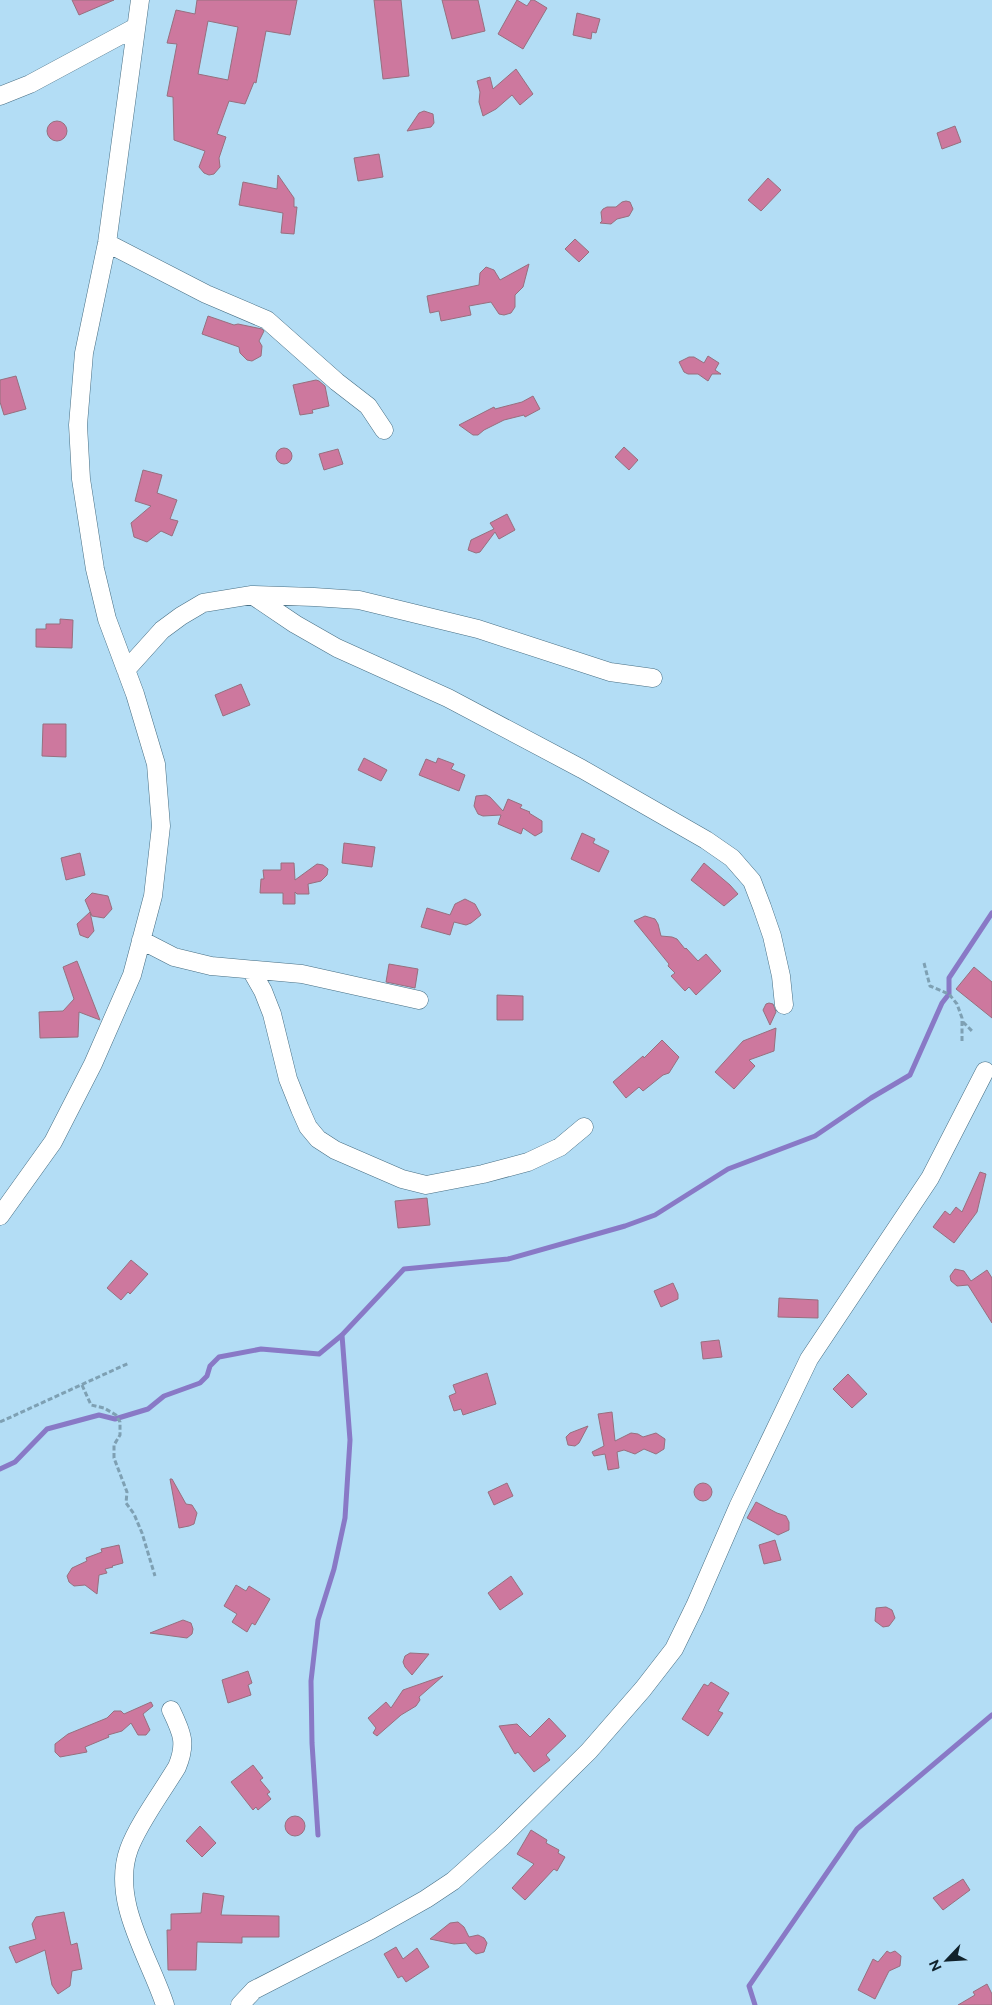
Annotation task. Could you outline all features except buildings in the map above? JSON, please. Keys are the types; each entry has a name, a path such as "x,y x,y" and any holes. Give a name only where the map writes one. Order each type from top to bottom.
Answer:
{"street":[{"path":"0,1216 52,1142 93,1064 132,975 153,896 161,826 156,764 126,670 107,619 94,569 81,479 78,425 84,353 107,243 140,0"},
{"path":"0,96 30,84 136,27"},
{"path":"107,243 206,294 267,320 368,406 384,430"},
{"path":"126,670 162,630 203,603 252,596 359,600 478,629 610,672 652,678"},
{"path":"252,596 295,624 338,648 448,698 582,769 706,840 732,858 752,881 762,907 772,936 782,976 784,1005"},
{"path":"141,940 174,957 211,966 302,974 419,1000"},
{"path":"251,970 263,990 272,1014 288,1079 308,1127 318,1139 335,1150 402,1179 426,1185 483,1174 528,1162 560,1147 584,1127"},
{"path":"240,2005 254,1990 371,1930 426,1899 453,1880 502,1837 589,1751 643,1689 674,1649 738,1507 809,1359 930,1178 985,1071"},
{"path":"166,2005 132,1922 126,1897 124,1873 129,1849 177,1768 182,1754 184,1742 180,1727 171,1710"}],"path":[{"path":"924,963 930,986 948,994 957,1004 962,1021 962,1041"},
{"path":"962,1021 972,1031"},
{"path":"0,1422 129,1363"},
{"path":"82,1385 91,1405 104,1408 116,1415 120,1422 120,1435 114,1445 114,1458 127,1492 126,1503 134,1514 142,1533 155,1576"}],"waterway":[{"path":"0,1469 15,1462 47,1429 99,1415 115,1419 148,1409 164,1396 200,1383 207,1376 210,1366 219,1357 261,1349 319,1354 342,1335 404,1269 508,1259 625,1226 655,1215 728,1169 815,1136 871,1098 910,1075 942,1003 949,994 949,978 992,913"},
{"path":"318,1835 312,1743 311,1681 318,1620 334,1569 345,1518 350,1440 342,1335"},
{"path":"755,2005 749,1986 857,1829 992,1715"}]}
